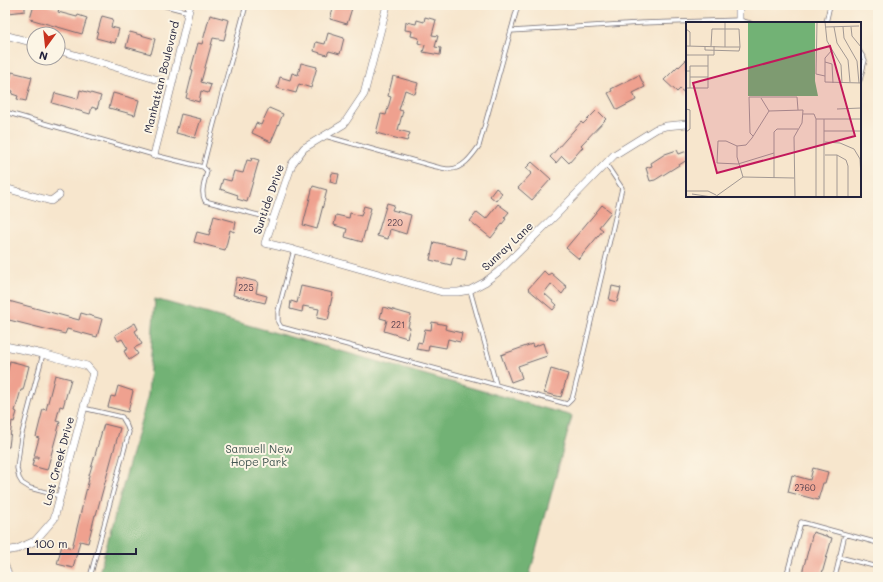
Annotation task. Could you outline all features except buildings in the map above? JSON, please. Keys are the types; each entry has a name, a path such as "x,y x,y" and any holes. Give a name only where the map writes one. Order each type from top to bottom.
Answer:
{"street":[{"name":"Suntide Drive","path":"264,243 292,164 304,148 344,124 364,94 387,5"},
{"path":"738,5 739,22"},
{"name":"Manhattan Boulevard","path":"154,155 190,9"},
{"path":"5,35 26,41"},
{"path":"66,52 172,84"},
{"name":"Sunray Lane","path":"264,243 294,250 442,292 470,290 485,282 498,272 614,156 656,129 666,126 686,124"},
{"path":"5,188 51,201 59,195"},
{"path":"5,346 43,354"},
{"name":"Lost Creek Drive","path":"5,551 17,549 35,541 54,519 93,373 87,366 43,354"},
{"path":"5,566 8,577"}],"lane":[{"path":"162,5 190,9"},
{"path":"246,5 203,167 206,171 203,196 205,201 273,219"},
{"path":"324,136 432,166 450,169 458,168 473,155 479,146 518,5"},
{"path":"826,22 830,5"},
{"path":"511,31 642,23 686,23"},
{"path":"861,54 865,60 861,76"},
{"path":"5,112 154,155 203,167"},
{"path":"294,250 278,311 278,322 281,327 567,404 572,399 582,360 622,188 606,164"},
{"path":"470,290 496,384"},
{"path":"43,354 21,438 17,468 18,478 22,483 30,488 60,496"},
{"path":"84,408 122,417 129,432 90,577"},
{"path":"786,577 801,522 878,543"},
{"path":"834,577 845,534"},
{"path":"839,557 878,567"}],"green space":[{"name":"Samuell New Hope Park","path":"155,299 572,416 529,577 98,577 148,395"}]}
